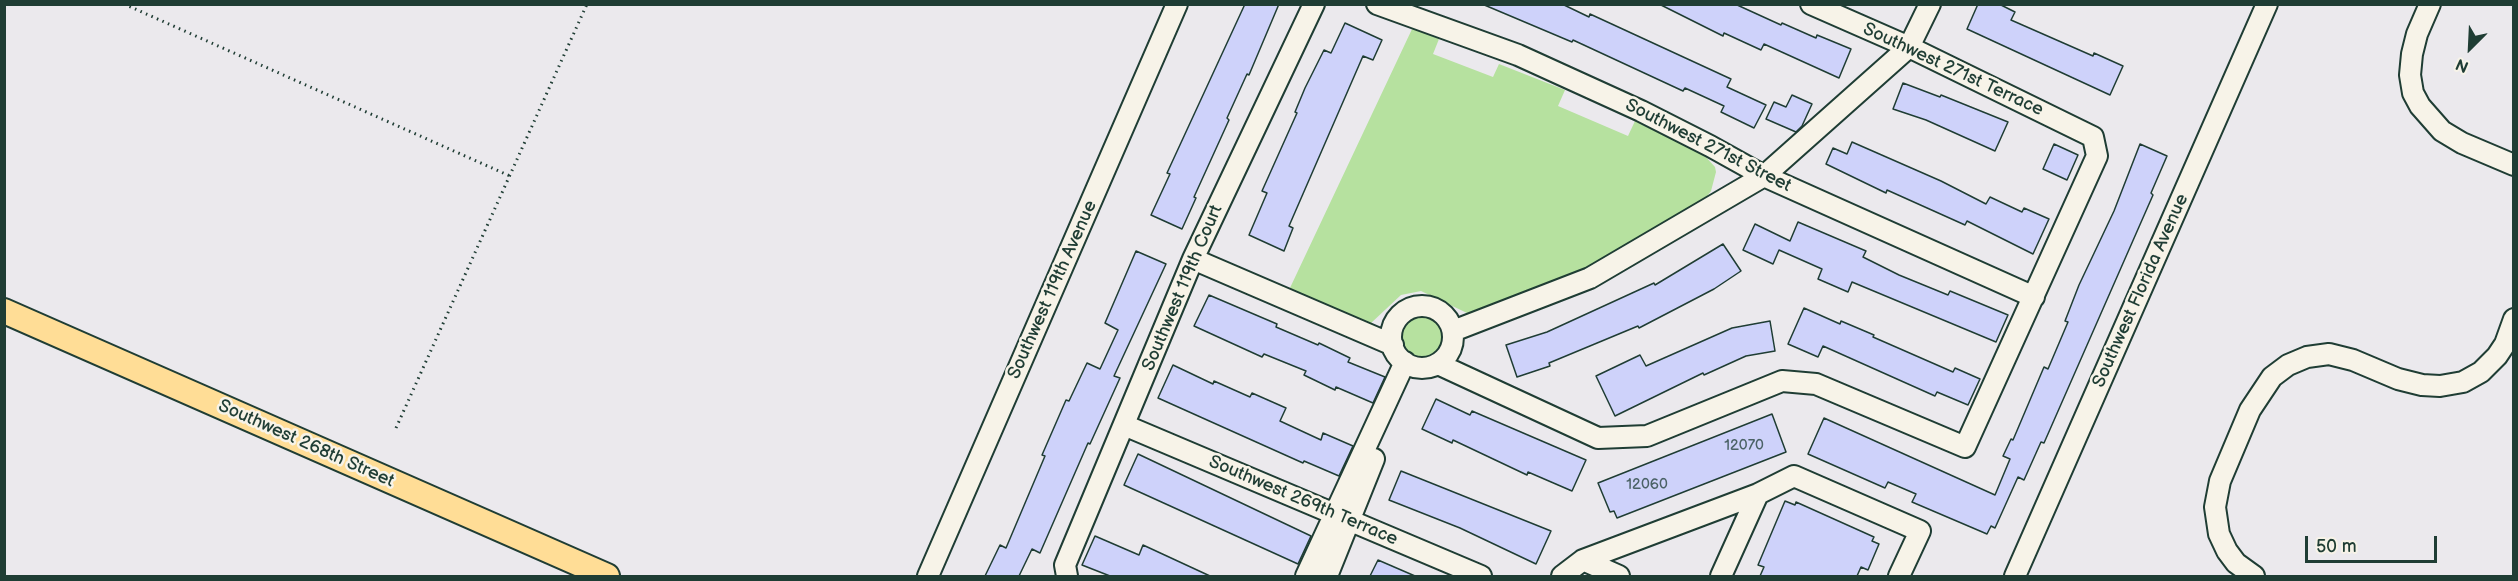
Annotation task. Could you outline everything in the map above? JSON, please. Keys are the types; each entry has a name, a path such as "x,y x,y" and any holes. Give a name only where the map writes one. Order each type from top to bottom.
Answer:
{"main road":[{"name":"Southwest 268th Street","path":"4,311 607,576"}],"street":[{"name":"Southwest 119th Avenue","path":"928,576 1177,4"},
{"name":"Southwest 119th Court","path":"1067,576 1065,565 1193,259 1314,4"},
{"name":"Southwest 271st Street","path":"1377,4 1518,55 1641,111 1764,176 2034,297"},
{"name":"Southwest 271st Terrace","path":"1811,4 1909,47 2093,137 2097,156 2034,297"},
{"path":"1453,331 1590,278 1764,176 1909,47 1930,4"},
{"name":"Southwest Florida Avenue","path":"2015,576 2267,4"},
{"path":"2430,4 2412,54 2410,75 2417,99 2429,118 2442,131 2462,143 2514,165"},
{"path":"1193,259 1393,345"},
{"path":"1438,364 1598,438 1647,436 1782,381 1816,384 1965,447 2034,297"},
{"path":"1415,306 1425,306 1443,314 1450,321 1453,331 1451,350 1438,364 1422,368 1409,364 1395,351 1391,335 1399,316 1415,306"},
{"path":"2254,576 2236,563 2227,551 2219,534 2215,507 2220,482 2250,410 2272,377 2288,365 2307,357 2329,354 2353,360 2398,379 2422,385 2440,386 2463,382 2481,372 2497,356 2505,344 2514,319"},
{"path":"1327,576 1343,518 1409,364"},
{"name":"Southwest 269th Terrace","path":"1124,425 1481,576"},
{"path":"1562,576 1583,560 1758,494 1794,476 1920,531 1899,576"},
{"path":"1721,576 1758,494"},
{"path":"1306,576 1343,518"},
{"path":"1583,560 1619,576"}],"path":[{"path":"123,4 510,176"},
{"path":"396,428 587,4"}],"green space":[{"path":"1413,27 1439,39 1433,54 1493,77 1499,64 1565,90 1558,106 1628,136 1635,121 1704,155 1715,167 1716,172 1711,191 1702,203 1615,256 1528,295 1467,313 1421,291 1401,295 1370,324 1289,290"},
{"path":"1421,313 1438,320 1445,337 1438,354 1421,361 1404,354 1397,337 1404,320"}],"building":[{"path":"1245,4 1279,4 1249,75 1247,74 1227,118 1229,120 1182,229 1151,215 1170,174 1167,173"},
{"path":"1482,4 1562,4 1589,17 1590,14 1731,79 1727,87 1766,105 1754,128 1721,112 1724,106 1685,88 1683,91 1573,40 1572,42"},
{"path":"1659,4 1735,4 1781,25 1782,23 1816,38 1817,35 1851,49 1839,78 1764,44 1761,50 1724,33 1723,36"},
{"path":"1978,4 1999,4 2015,12 2011,20 2093,56 2094,53 2123,66 2110,95 1967,29"},
{"path":"1345,23 1382,40 1373,60 1363,56 1289,226 1293,228 1284,251 1249,235 1267,193 1262,191 1297,113 1295,112 1305,88 1324,50 1331,53"},
{"path":"1903,83 1940,97 1941,95 2008,122 1995,151 1926,120 1893,109"},
{"path":"1792,95 1812,104 1802,126 1796,132 1766,119 1774,102 1786,107"},
{"path":"1852,142 1941,181 1986,204 1990,197 2022,212 2024,208 2049,219 2033,254 1967,221 1965,225 1887,190 1886,193 1826,164 1833,148 1847,154"},
{"path":"2054,144 2078,155 2067,180 2043,169"},
{"path":"2140,144 2167,156 2151,193 2153,195 2044,443 2041,442 2024,480 2018,477 1995,528 1991,526 1987,534 1912,502 1916,494 1888,482 1885,488 1808,454 1824,418 1995,495 2010,459 2003,456 2011,439 2013,440 2044,367 2048,369 2068,322 2065,321 2079,285 2114,211"},
{"path":"1798,222 1866,251 1863,257 1899,275 1948,295 1950,291 2008,315 1996,342 1852,282 1848,292 1818,279 1822,269 1779,250 1773,264 1743,250 1755,224 1790,241"},
{"path":"1723,244 1741,271 1714,289 1639,328 1638,326 1549,363 1550,366 1517,377 1506,345 1547,332 1654,283 1655,285"},
{"path":"1136,251 1166,264 1114,376 1120,378 1090,444 1088,443 1040,553 1032,549 1019,576 985,576 1000,545 1006,548 1066,400 1069,401 1087,363 1100,369 1118,330 1105,323"},
{"path":"1209,295 1277,324 1276,327 1318,345 1319,343 1350,358 1348,362 1385,377 1373,403 1336,387 1335,390 1304,375 1306,371 1264,354 1262,357 1194,326"},
{"path":"1804,308 1840,324 1841,321 1874,335 1873,337 1953,372 1955,368 1980,379 1968,405 1937,392 1935,396 1823,346 1818,357 1788,344"},
{"path":"1770,321 1775,351 1746,356 1704,375 1703,373 1615,416 1596,376 1640,355 1646,366 1732,328"},
{"path":"1173,365 1213,384 1214,381 1250,397 1252,393 1286,408 1280,421 1321,440 1323,433 1353,446 1339,476 1304,461 1303,463 1158,398"},
{"path":"1436,399 1470,415 1472,411 1586,460 1572,491 1528,472 1527,475 1453,440 1452,443 1422,429"},
{"path":"1772,414 1786,452 1617,518 1614,511 1610,512 1598,483"},
{"path":"1138,454 1311,536 1298,564 1124,485"},
{"path":"1401,471 1551,531 1536,564 1460,528 1389,500"},
{"path":"1785,501 1795,505 1796,502 1874,537 1872,541 1879,544 1868,570 1861,567 1857,576 1760,576 1764,567 1758,565"},
{"path":"1095,536 1139,555 1143,545 1210,576 1110,576 1082,565"},
{"path":"1378,560 1415,576 1370,576"}]}
